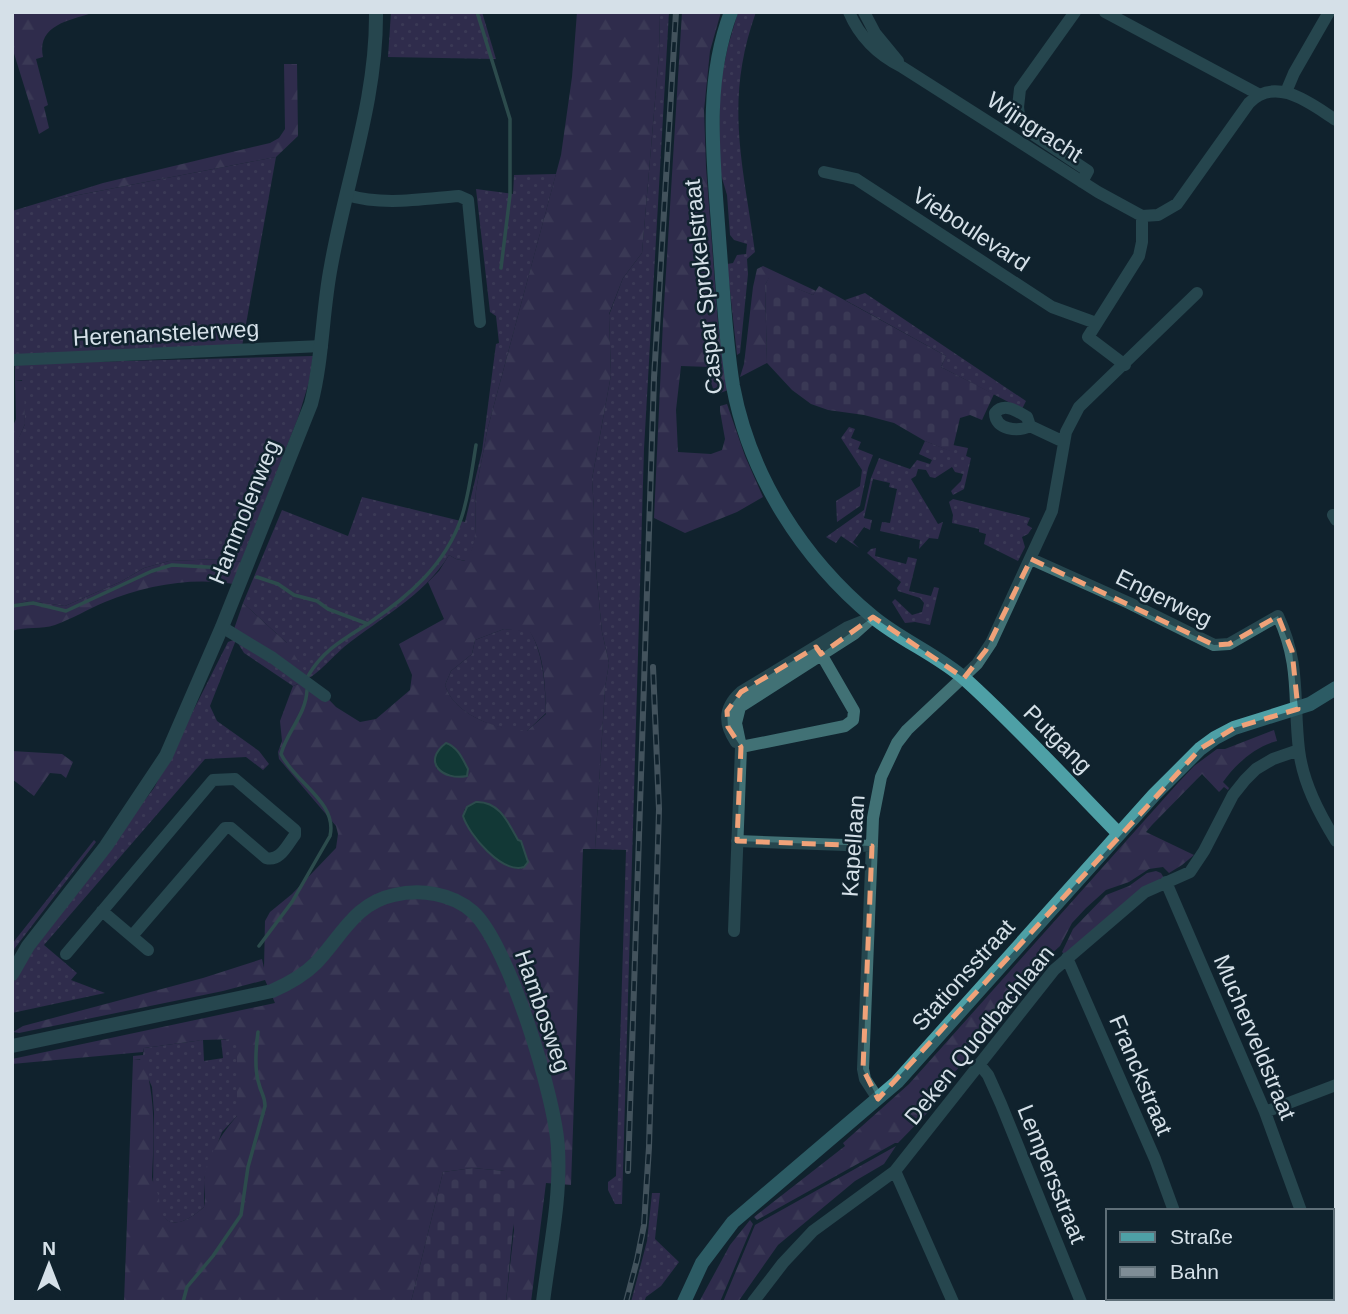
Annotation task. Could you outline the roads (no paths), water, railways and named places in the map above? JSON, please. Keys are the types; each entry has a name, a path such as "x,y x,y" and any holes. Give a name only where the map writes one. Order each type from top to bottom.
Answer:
{"main road":[{"name":"Caspar Sprokelstraat","path":"732,12 718,63 712,114 726,333 737,400 756,459 770,491 795,533 818,564 873,617 964,678"},
{"name":"Putgang","path":"964,678 1119,834"},
{"name":"Stationsstraat","path":"684,1302 702,1263 733,1222 914,1065 1186,762 1215,738 1252,722 1298,709 1336,688"}],"street":[{"name":"Hammolenweg","path":"12,974 27,946 112,837 166,756 222,627 311,404 319,375 331,265 369,93 376,12"},
{"name":"Wijngracht","path":"849,12 865,40 885,58 1128,210 1145,216"},
{"name":"Wijngracht","path":"864,12 875,33 902,67"},
{"path":"1075,12 1020,89 1018,107 1028,131 1088,171 1082,182"},
{"path":"1105,12 1260,96"},
{"path":"1286,92 1329,12"},
{"path":"1125,365 1088,337 1139,256 1145,216 1158,215 1177,204 1249,103 1260,96 1286,92 1336,120"},
{"name":"Vieboulevard","path":"824,172 856,179 1052,307 1096,323"},
{"path":"347,195 373,201 459,196 468,201 480,322"},
{"name":"Kapellaan","path":"878,1098 865,1079 863,1069 875,798 889,757 907,730 964,678 986,650 1052,511 1066,432 1079,407 1197,293"},
{"name":"Herenanstelerweg","path":"12,360 322,346"},
{"path":"1030,426 1064,442"},
{"name":"Engerweg","path":"1031,559 1214,645 1229,644 1278,616 1294,662 1298,709"},
{"path":"734,931 741,747 736,723 740,707 819,651 854,634 873,617"},
{"path":"222,627 282,664 325,696"},
{"path":"741,747 850,724 855,715 854,711 819,651"},
{"path":"1298,709 1299,750 1308,789 1336,841"},
{"name":"Deken Quodbachlaan","path":"753,1302 814,1231 895,1171 1054,970 1145,892 1190,872 1204,851 1233,794 1250,775 1273,759 1299,750"},
{"path":"66,954 213,780 235,779 295,830 295,835 277,858 272,859 266,858 231,828 225,828 132,936"},
{"path":"737,841 872,846"},
{"name":"Mucherveldstraat","path":"1166,882 1265,1112 1300,1209"},
{"name":"Hambosweg","path":"12,1046 272,991 306,972 355,915 370,903 382,898 417,892 434,893 458,902 472,911 486,928 514,986 554,1118 559,1178 543,1302"},
{"path":"102,911 148,950"},
{"name":"Franckstraat","path":"1067,958 1150,1148 1173,1209"},
{"name":"Lempersstraat","path":"979,1064 988,1075 1001,1104 1081,1302"},
{"path":"1265,1112 1336,1085"},
{"path":"895,1171 953,1302"}],"waterway":[{"path":"477,12 510,119 510,195 501,268"},
{"path":"308,676 327,652 398,602 435,565 454,536 461,519 476,445"},
{"path":"12,606 33,603 66,611 152,571 172,565 224,568"},
{"path":"257,577 278,584 294,595 317,601 328,609 368,624"},
{"path":"259,946 292,902 330,836 328,813 281,754 300,715 307,690"},
{"path":"183,1302 187,1287 213,1256 241,1215 248,1167 265,1106 256,1072 258,1032"}],"railway":[{"path":"628,1171 654,378 676,12"},
{"path":"626,1302 644,1225 649,1147 659,809 653,667"}]}
